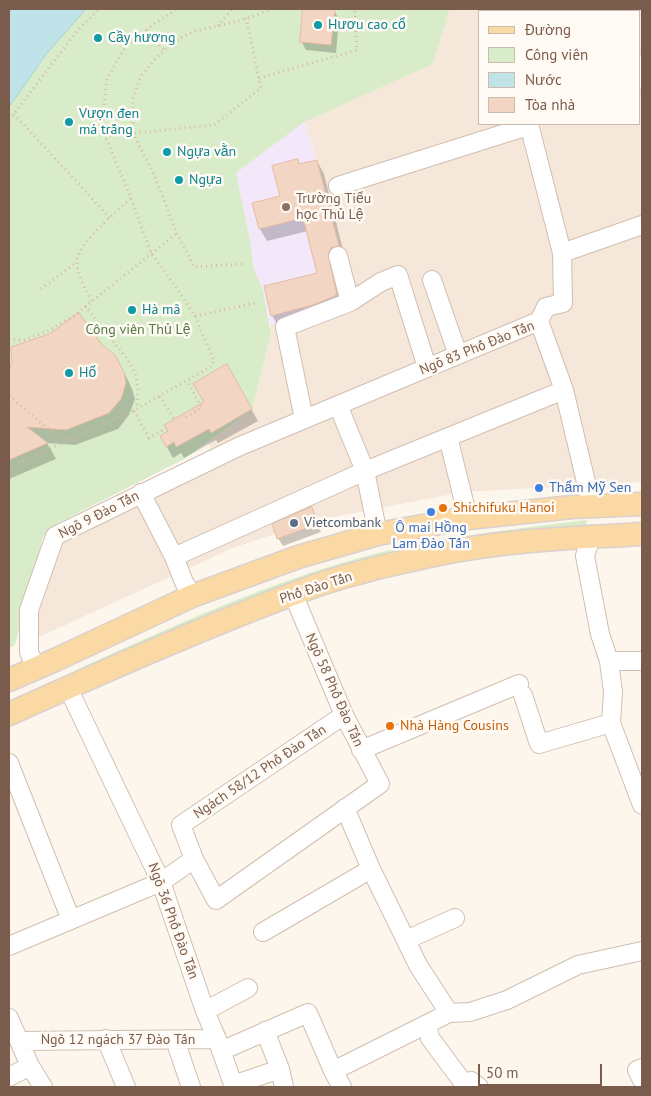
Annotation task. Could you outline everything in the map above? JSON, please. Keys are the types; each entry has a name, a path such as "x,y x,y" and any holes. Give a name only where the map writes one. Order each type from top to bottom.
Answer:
{"main road":[{"path":"9,680 192,596 298,557 378,534 468,518 642,504"},
{"path":"591,537 592,507"},
{"name":"Phố Đào Tấn","path":"9,714 72,696 214,624 334,580 442,554 492,545 642,534"}],"lane":[{"path":"338,186 529,125 562,253 563,303 546,307 539,321"},
{"path":"562,253 642,225"},
{"path":"338,256 350,302"},
{"path":"304,418 285,327 350,302 381,282 398,275 427,368"},
{"path":"432,280 458,355"},
{"name":"Ngõ 83 Phố Đào Tấn","path":"238,446 539,321 564,390 592,507"},
{"path":"174,557 365,471 564,390"},
{"path":"338,405 365,471 378,534"},
{"path":"448,437 468,518"},
{"name":"Ngõ 9 Đào Tấn","path":"35,667 29,652 29,610 55,536 238,446"},
{"path":"141,493 192,596"},
{"path":"591,537 585,556 600,634 609,661 613,692 611,722 642,805"},
{"name":"Ngõ 58 Phố Đào Tấn","path":"293,594 344,715 380,784 345,808"},
{"path":"609,661 642,661"},
{"path":"361,750 521,690 538,744 611,722"},
{"name":"Ngõ 36 Phố Đào Tấn","path":"72,696 161,882 233,1086"},
{"name":"Ngách 58/12 Phố Đào Tấn","path":"194,859 181,825 344,715"},
{"path":"9,763 71,920"},
{"path":"9,946 161,882 194,859 216,900 345,808 371,869 418,965 449,1014"},
{"path":"263,932 371,869"},
{"path":"406,940 455,918"},
{"path":"333,1071 449,1014 470,1012 507,1000 578,965 642,951"},
{"path":"205,1011 248,988"},
{"path":"219,1045 266,1031 308,1013 342,1087"},
{"path":"9,1018 30,1066 43,1087"},
{"path":"427,1024 430,1038 465,1085 471,1081 479,1087"},
{"path":"266,1031 280,1069 284,1087"},
{"path":"106,1039 126,1087"},
{"path":"175,1040 191,1087"},
{"name":"Ngõ 12 ngách 37 Đào Tấn","path":"19,1041 175,1040 219,1045"},
{"path":"9,1077 30,1066"},
{"path":"642,1068 637,1070 642,1080"},
{"path":"233,1086 280,1069"}],"path":[{"path":"9,120 78,30 99,9"},
{"path":"9,467 135,410 212,366 214,361 195,316 151,253 131,198 105,136 106,78 126,46 178,9"},
{"path":"218,26 232,9"},
{"path":"242,264 194,267 155,177 133,134 133,98 141,76 157,57 176,40 189,34 246,18 270,9"},
{"path":"258,78 357,50 355,9"},
{"path":"105,136 214,125 261,88 246,18"},
{"path":"146,30 164,50"},
{"path":"14,114 110,218"},
{"path":"91,301 83,283 77,258 84,244 131,198"},
{"path":"9,339 24,340 46,332 74,315 178,233"},
{"path":"41,289 77,261"},
{"path":"195,316 256,303"},
{"path":"85,306 128,360 136,375 138,390 135,410 149,438 166,428"},
{"path":"186,417 202,408 187,381"},
{"path":"9,396 53,433 72,439"},
{"path":"160,396 174,419"}],"shaded area":[{"path":"455,9 642,9 642,482 463,492 318,520 235,547 39,637 32,626 61,544 78,526 216,461 208,442 252,410 271,334 270,325 345,297 340,251 317,160 304,121 433,64 449,11"},
{"name":"Trường Tiểu học Thủ Lệ","path":"304,121 317,160 340,251 345,297 270,325 263,290 254,269 236,173"}],"green space":[{"name":"Công viên Thủ Lệ","path":"9,9 455,9 449,11 433,64 304,122 236,173 254,269 263,290 271,334 252,410 184,459 58,523 43,537 15,645 9,648"},
{"path":"587,520 585,531 494,540 74,674 74,671 223,605 300,576 339,564 378,553 430,542"}],"water":[{"path":"9,9 86,9 47,53 9,107"}],"building":[{"path":"303,9 335,9 331,45 300,42"},
{"path":"298,159 299,164 317,160 339,246 331,248 328,254 337,295 313,305 271,316 264,286 317,273 303,218 259,229 252,203 280,196 272,166"},
{"path":"79,313 102,345 115,355 124,372 126,383 121,399 109,413 66,430 27,427 48,443 9,460 9,371 12,362 11,347 49,334"},
{"path":"227,364 252,409 211,433 209,429 176,447 174,442 166,447 160,436 168,431 164,425 204,402 193,384"},
{"name":"Vietcombank","path":"312,507 318,524 277,539 272,524"}],"place":[{"name":"Hươu cao cổ","path":"318,25"},
{"name":"Cầy hương","path":"98,38"},
{"name":"Vượn đen má trắng","path":"69,122"},
{"name":"Ngựa vằn","path":"167,152"},
{"name":"Ngựa","path":"179,180"},
{"name":"Trường Tiểu học Thủ Lệ","path":"286,207"},
{"name":"Hà mã","path":"132,310"},
{"name":"Hổ","path":"69,373"},
{"name":"Thẩm Mỹ Sen","path":"539,488"},
{"name":"Shichifuku Hanoi","path":"443,508"},
{"name":"Ô mai Hồng Lam Đào Tấn","path":"431,512"},
{"name":"Vietcombank","path":"294,523"},
{"name":"Nhà Hàng Cousins","path":"390,726"}]}
